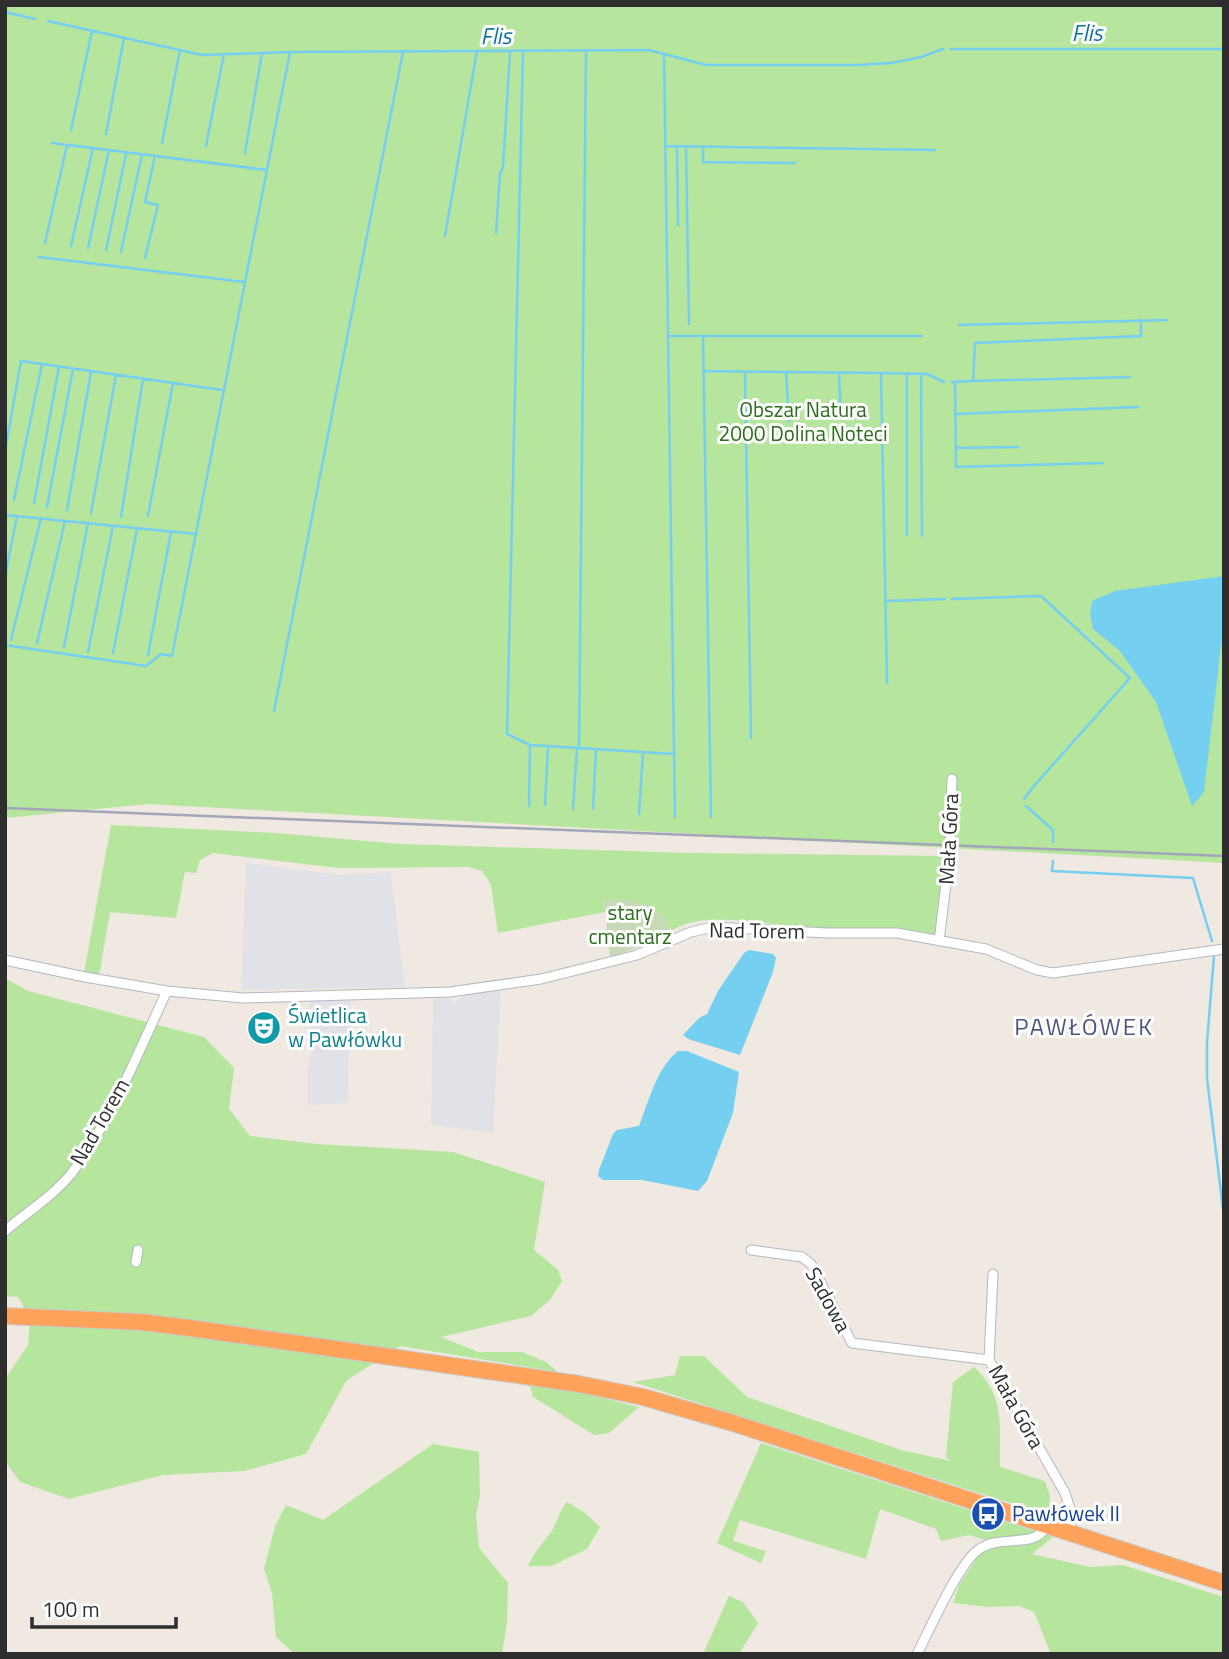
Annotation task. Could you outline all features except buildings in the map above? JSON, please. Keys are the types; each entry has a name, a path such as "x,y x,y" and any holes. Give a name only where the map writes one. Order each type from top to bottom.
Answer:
{"highway":[{"path":"9,1318 70,1318 170,1325 592,1386 643,1397 733,1423 1224,1583"}],"street":[{"name":"Mała Góra","path":"939,941 950,851 952,779"},
{"name":"Nad Torem","path":"5,960 167,991 243,998 450,992 541,979 637,954 691,932 713,927 827,933 897,933 986,949 1037,970 1053,973 1224,949"},
{"name":"Nad Torem","path":"5,1231 69,1175 86,1151 127,1077 167,991"},
{"path":"136,1262 138,1250"},
{"name":"Sadowa","path":"751,1250 802,1257 811,1265 852,1343 989,1360"},
{"name":"Mała Góra","path":"993,1274 989,1360 1065,1493 1072,1515 1069,1532"},
{"path":"917,1654 964,1566 977,1550 992,1541 1035,1539 1042,1534 1046,1525"}],"shaded area":[{"path":"246,863 339,875 391,872 405,987 241,990"},
{"path":"501,990 493,1133 431,1125 433,1000 448,996 454,1003 466,994"},
{"path":"309,1001 350,1001 348,1103 307,1105 307,1070 311,1052"}],"green space":[{"name":"Obszar Natura 2000 Dolina Noteci","path":"5,5 1224,5 1224,863 148,804 5,818"},
{"path":"111,825 276,833 400,844 690,853 945,856 935,936 891,930 803,927 726,920 697,921 671,931 671,928 604,900 605,912 498,933 491,885 482,871 468,867 338,868 213,853 200,860 196,873 185,872 176,918 110,912 99,976 84,973"},
{"name":"stary cmentarz","path":"604,900 644,904 659,913 671,931 610,957"},
{"path":"5,978 28,991 204,1037 234,1068 229,1109 250,1136 317,1144 453,1152 545,1182 534,1250 558,1270 562,1281 550,1300 531,1316 441,1337 478,1352 522,1352 546,1362 558,1372 400,1346 346,1381 306,1454 244,1471 163,1475 69,1499 20,1482 5,1461 5,1379 28,1345 30,1318 18,1297 5,1296"},
{"path":"680,1356 704,1356 747,1397 901,1450 951,1461 946,1457 953,1382 974,1367 984,1378 996,1401 1000,1425 1000,1467 1045,1481 1050,1496 1048,1515 633,1382 675,1375"},
{"path":"530,1386 574,1391 639,1407 609,1433 594,1435 533,1397"},
{"path":"761,1443 1053,1537 1032,1554 1090,1567 1123,1565 1224,1597 1224,1654 1051,1654 1034,1612 1019,1606 988,1607 953,1603 959,1585 979,1555 998,1544 969,1535 941,1541 936,1529 880,1509 866,1559 740,1520 733,1541 766,1551 761,1563 717,1543"},
{"path":"433,1444 479,1452 480,1496 476,1514 479,1548 508,1583 507,1623 502,1654 295,1654 276,1637 272,1593 264,1569 275,1526 286,1505 323,1520"},
{"path":"567,1502 585,1513 600,1527 587,1549 551,1566 528,1566 553,1528"},
{"path":"729,1596 743,1602 758,1623 739,1654 703,1654"}],"water":[{"path":"1224,576 1224,620 1204,792 1192,806 1156,702 1119,650 1093,629 1090,614 1092,601 1115,591"},
{"path":"749,950 773,954 776,958 740,1055 688,1039 683,1035 699,1018 707,1014 718,991 744,953"},
{"path":"678,1051 687,1051 739,1072 733,1113 707,1181 698,1191 642,1180 603,1180 598,1176 599,1170 613,1134 617,1130 639,1126 659,1076 670,1058"}],"waterway":[{"name":"Flis","path":"5,12 35,19"},
{"name":"Flis","path":"48,21 202,55 649,50 706,65 858,65 891,63 943,49"},
{"path":"71,130 92,31"},
{"path":"106,134 124,38"},
{"name":"Flis","path":"951,49 1224,49"},
{"path":"162,143 180,50"},
{"path":"445,236 477,51"},
{"path":"523,51 507,734 530,745 673,754"},
{"path":"579,748 586,51"},
{"path":"5,645 146,666 161,654 172,656 290,52"},
{"path":"274,711 403,52"},
{"path":"496,233 510,52"},
{"path":"245,153 262,53"},
{"path":"206,146 224,54"},
{"path":"664,54 675,817"},
{"path":"52,143 267,170"},
{"path":"45,243 67,145"},
{"path":"666,146 935,150"},
{"path":"677,147 678,225"},
{"path":"686,147 689,324"},
{"path":"703,147 703,162 795,163"},
{"path":"71,246 93,148"},
{"path":"88,248 109,150"},
{"path":"106,250 126,154"},
{"path":"121,252 142,154"},
{"path":"145,258 158,205 145,202 155,156"},
{"path":"39,257 244,282"},
{"path":"952,382 973,381 975,343 1141,336 1141,320"},
{"path":"959,325 1167,320"},
{"path":"668,336 703,336 711,817"},
{"path":"703,336 922,336"},
{"path":"5,451 21,361 222,390"},
{"path":"14,500 42,364"},
{"path":"34,503 59,367"},
{"path":"47,507 73,369"},
{"path":"704,371 881,373 887,683"},
{"path":"67,510 91,372"},
{"path":"745,372 751,738"},
{"path":"786,372 789,422"},
{"path":"839,373 841,419"},
{"path":"883,373 927,374 944,382"},
{"path":"907,374 907,535"},
{"path":"921,374 922,536"},
{"path":"91,513 116,375"},
{"path":"973,381 1130,377"},
{"path":"121,517 143,379"},
{"path":"148,516 173,383"},
{"path":"955,383 956,467 1103,463"},
{"path":"956,414 1138,407"},
{"path":"956,448 1018,447"},
{"path":"5,515 196,534"},
{"path":"5,577 17,516"},
{"path":"11,640 41,518"},
{"path":"37,643 65,521"},
{"path":"64,647 88,523"},
{"path":"88,652 113,526"},
{"path":"113,653 137,529"},
{"path":"148,655 171,532"},
{"path":"952,599 1041,596 1130,678 1024,799"},
{"path":"886,601 945,599"},
{"path":"529,806 530,746"},
{"path":"545,805 548,746"},
{"path":"573,809 577,749"},
{"path":"593,809 596,750"},
{"path":"639,814 643,752"},
{"path":"1026,806 1053,830 1053,842"},
{"path":"1053,861 1052,871 1193,878 1212,941"},
{"path":"1214,956 1207,1078 1224,1217"}],"railway":[{"path":"5,808 1224,856"}],"place":[{"name":"Świetlica w Pawłówku","path":"264,1028"},
{"name":"Pawłówek II","path":"988,1514"}],"district":[{"name":"PAWŁÓWEK","path":"1084,1027"}]}
